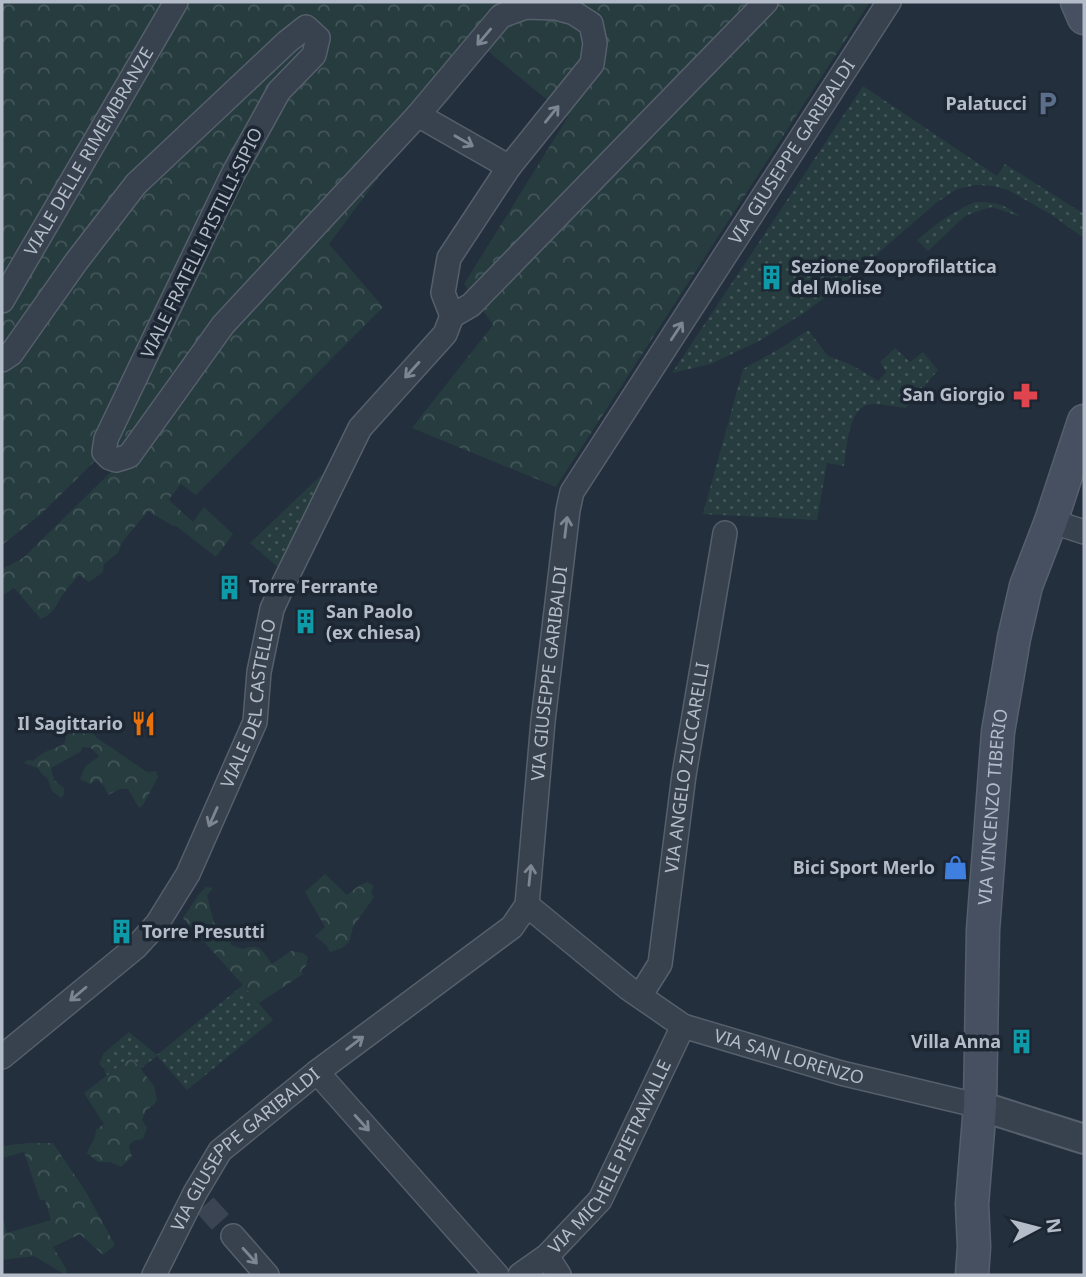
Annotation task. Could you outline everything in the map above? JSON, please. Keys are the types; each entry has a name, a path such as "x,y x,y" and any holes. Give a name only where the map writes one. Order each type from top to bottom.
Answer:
{"main road":[{"path":"1077,2 1084,18"},
{"name":"VIA VINCENZO TIBERIO","path":"972,1275 972,1204 980,1106 983,930 999,732 1014,638 1026,586 1052,521 1084,421"},
{"name":"VIA VINCENZO TIBERIO","path":"950,1275 972,1204"}],"street":[{"name":"VIALE DELLE RIMEMBRANZE","path":"2,301 176,2"},
{"path":"452,316 471,305 766,2"},
{"name":"VIA GIUSEPPE GARIBALDI","path":"154,1275 200,1199 220,1151 317,1072 512,927 527,905 543,721 572,492 889,2"},
{"name":"VIALE FRATELLI PISTILLI-SIPIO","path":"2,360 11,354 76,262 136,184 306,27 318,38 314,55 279,91 233,174 106,439 104,452 110,458 116,460 129,456 223,326 418,115 501,16 526,7 556,8 574,13 591,24 595,43 592,64 509,167 449,258 443,293 452,316"},
{"path":"418,115 509,167"},
{"name":"VIALE DEL CASTELLO","path":"2,1057 136,947 158,924 188,874 255,722 259,673 272,609 282,587 360,428 445,334 452,316"},
{"path":"1052,521 1084,532"},
{"name":"VIA ANGELO ZUCCARELLI","path":"640,996 660,964 684,775 725,533"},
{"name":"VIA SAN LORENZO","path":"527,905 640,996 683,1026 841,1073 980,1106 1084,1139"},
{"name":"VIA MICHELE PIETRAVALLE","path":"520,1275 553,1266 600,1200 683,1026"},
{"path":"317,1072 497,1275"},
{"path":"233,1237 267,1275"}],"green space":[{"path":"2,2 870,2 556,487 412,428 493,325 464,284 568,117 484,48 450,99 399,150 329,244 383,307 196,495 181,484 169,499 193,522 204,507 233,534 216,557 175,525 148,511 123,541 118,553 104,564 103,572 89,582 79,575 52,611 41,619 14,588 2,596 2,569 23,558 117,466 99,457 41,514 2,545"},
{"path":"863,86 997,176 1005,164 1084,214 1084,235 1081,236 1052,215 1008,190 976,185 957,189 936,203 838,288 804,313 761,340 711,364 672,373"},
{"path":"975,202 1000,205 1021,217 992,207 965,216 928,251 917,240 945,219"},
{"path":"808,330 828,356 852,365 878,381 886,372 880,362 895,348 910,362 923,352 938,370 906,408 872,404 858,411 850,428 844,466 827,463 817,520 703,514 743,369"},
{"path":"334,463 281,570 250,543"},
{"path":"51,719 69,732 91,731 97,738 147,772 156,771 158,777 143,805 139,808 128,789 120,789 108,795 97,780 90,784 80,779 85,767 99,756 91,748 83,747 80,752 51,768 54,780 64,788 64,794 61,798 52,791 48,779 38,768 24,763 64,744 64,734 53,734 49,724"},
{"path":"325,874 347,895 368,882 374,886 371,893 374,897 353,927 349,942 330,952 315,936 325,927 305,892"},
{"path":"206,887 213,888 207,895 214,923 229,930 231,945 243,949 257,948 272,964 291,951 303,953 308,957 306,966 301,970 303,974 259,1003 183,918"},
{"path":"243,985 273,1020 187,1090 157,1056 140,1069 130,1058 106,1076 104,1068 99,1064 104,1053 129,1032 157,1055"},
{"path":"131,1057 154,1086 157,1099 154,1105 146,1110 142,1120 147,1128 143,1139 133,1141 129,1146 132,1157 121,1167 110,1162 98,1162 87,1153 96,1130 104,1124 84,1093"},
{"path":"53,1143 86,1192 115,1245 103,1255 80,1234 53,1247 67,1270 66,1275 34,1256 2,1260 2,1214 7,1233 51,1220 45,1200 40,1200 24,1152 2,1158 2,1146"}],"tunnel":[{"path":"205,1205 233,1236"}],"place":[{"name":"Palatucci","path":"1047,104"},
{"name":"Sezione Zooprofilattica del Molise","path":"771,277"},
{"name":"San Giorgio","path":"1025,395"},
{"name":"Torre Ferrante","path":"229,587"},
{"name":"San Paolo (ex chiesa)","path":"306,622"},
{"name":"Il Sagittario","path":"143,724"},
{"name":"Bici Sport Merlo","path":"955,868"},
{"name":"Torre Presutti","path":"122,932"},
{"name":"Villa Anna","path":"1021,1042"}]}
